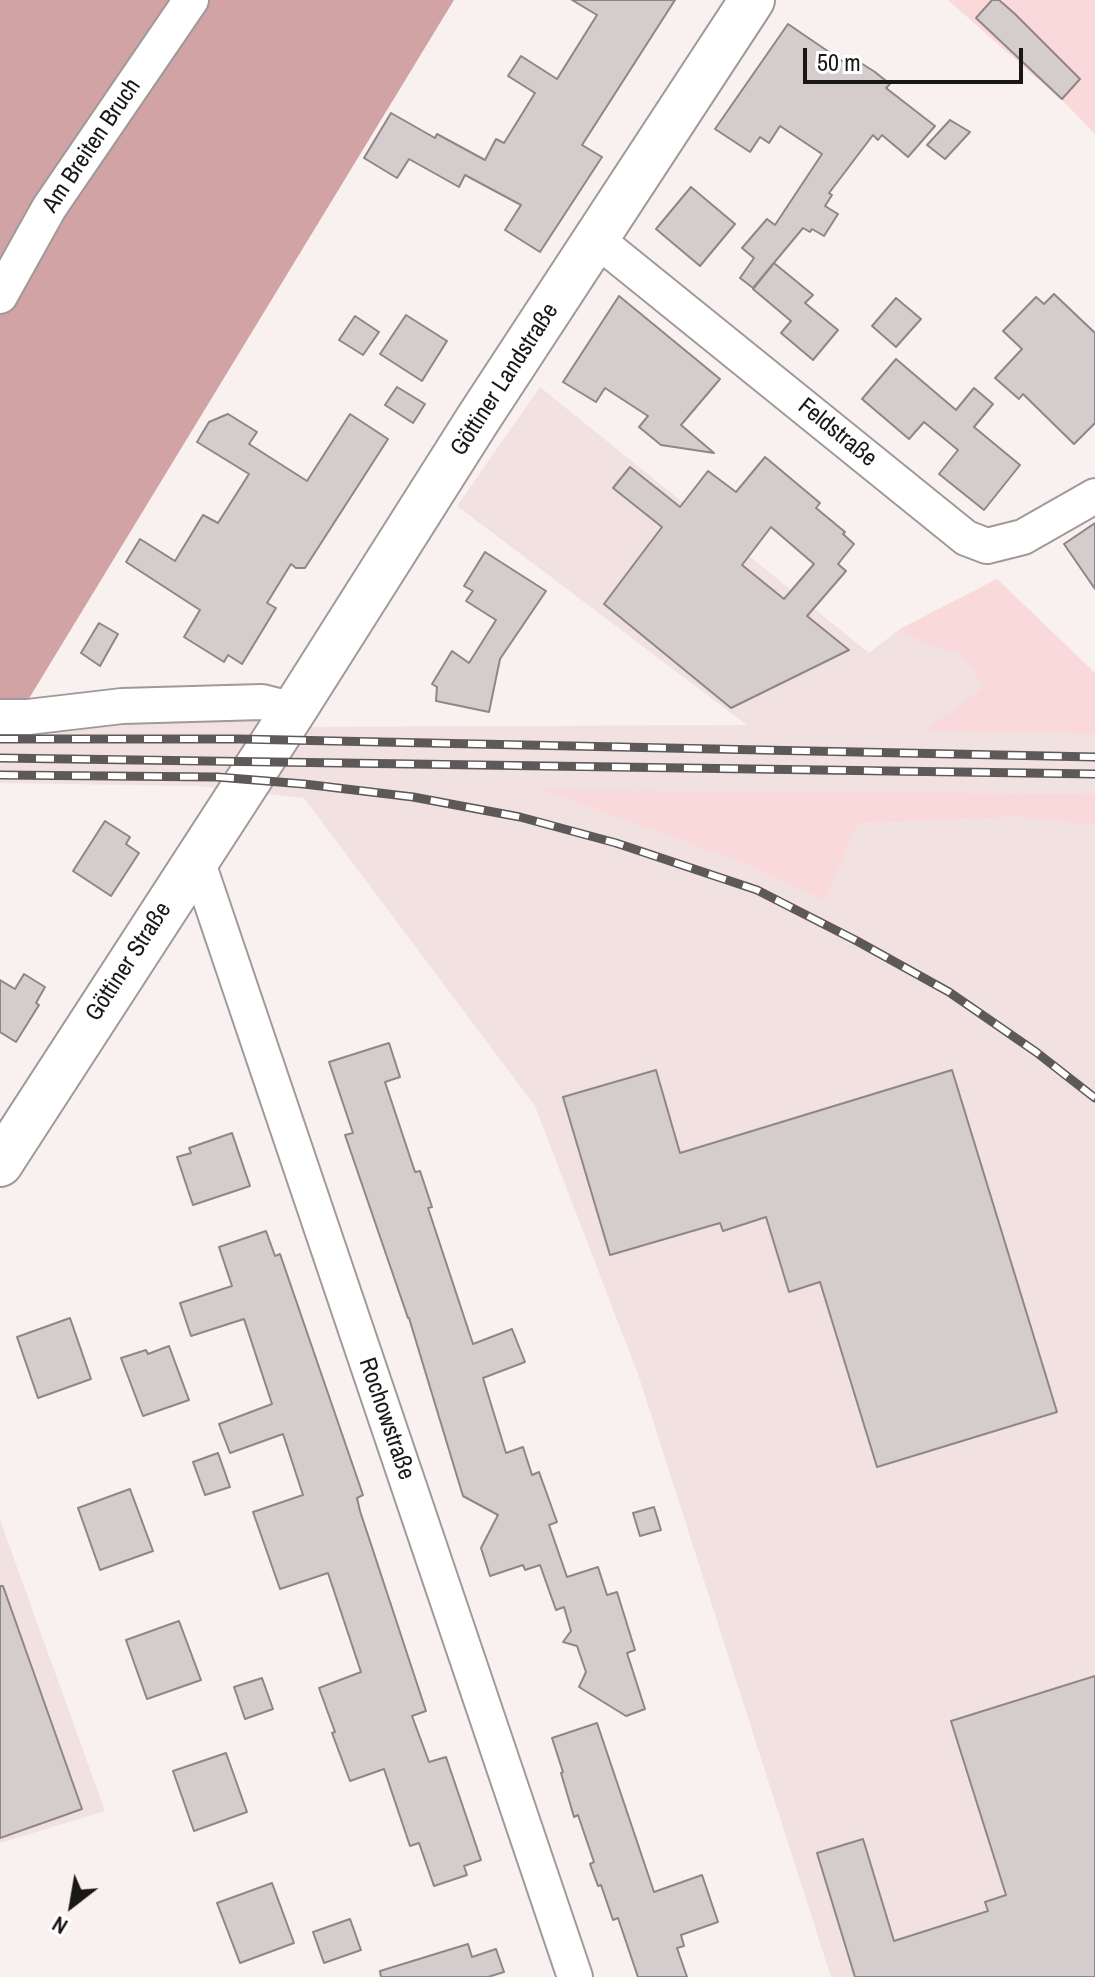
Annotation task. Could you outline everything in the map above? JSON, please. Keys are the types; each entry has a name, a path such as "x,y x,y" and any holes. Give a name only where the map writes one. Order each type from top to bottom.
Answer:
{"street":[{"name":"Am Breiten Bruch","path":"0,296 49,208 191,0"},
{"name":"Göttiner Landstraße","path":"260,761 478,419 752,0"},
{"name":"Feldstraße","path":"596,239 966,538 987,546 1023,537 1095,496"},
{"path":"0,717 28,717 138,705 262,702 294,710"},
{"name":"Göttiner Straße","path":"0,1164 260,761"},
{"name":"Rochowstraße","path":"197,860 575,1977"}],"shaded area":[{"path":"0,0 454,0 25,705 0,705"},
{"path":"948,0 1095,0 1095,134 1068,106"},
{"path":"540,387 869,653 900,629 997,579 1095,673 1095,794 545,791 737,861 825,901 856,824 1020,817 1095,826 1095,1977 831,1977 639,1377 535,1106 304,798 196,786 0,783 0,727 248,715 305,727 747,725 457,506"},
{"path":"997,579 1095,673 1095,734 925,730 985,687 959,652 925,644 900,629"},
{"path":"542,790 1095,794 1095,826 1020,817 857,824 825,901 737,861"},
{"path":"0,1520 105,1811 0,1843"}],"building":[{"path":"572,0 675,0 582,145 602,157 540,252 505,230 521,205 465,175 459,187 409,159 397,178 364,158 391,113 435,138 437,134 485,160 496,139 504,143 535,93 508,76 521,56 557,79 597,15"},
{"path":"992,0 999,0 1015,14 1080,79 1062,99 976,18"},
{"path":"788,24 851,67 856,60 875,72 890,84 886,88 935,126 908,157 882,135 878,140 873,135 829,193 832,195 825,206 838,214 824,236 803,228 753,288 740,278 754,258 742,248 767,219 775,225 822,154 780,126 769,143 760,137 750,152 715,129"},
{"path":"950,120 970,132 945,159 927,145"},
{"path":"691,187 735,224 700,266 656,229"},
{"path":"774,263 813,295 805,303 838,330 813,360 781,333 791,321 753,289"},
{"path":"1054,294 1095,333 1095,423 1074,444 1023,394 1019,399 995,378 1022,349 1003,331 1036,297 1044,304"},
{"path":"619,296 720,379 681,425 714,453 661,445 639,427 648,416 605,388 596,402 563,382"},
{"path":"896,298 921,319 896,347 872,326"},
{"path":"406,315 447,341 422,381 380,354"},
{"path":"355,316 379,332 363,355 339,340"},
{"path":"896,359 956,410 974,388 993,404 974,427 1020,465 984,510 939,474 958,450 924,422 909,439 862,399"},
{"path":"397,387 425,404 413,423 385,405"},
{"path":"228,414 257,432 249,444 307,481 350,414 388,439 305,568 296,568 291,564 267,603 276,608 242,664 228,655 224,662 184,637 200,610 126,562 140,539 175,561 203,515 218,523 249,474 197,442 209,422"},
{"path":"765,457 820,503 816,508 845,532 843,534 854,544 838,564 846,571 807,616 849,650 731,708 604,604 662,527 613,488 630,467 680,507 708,471 736,492","holes":["771,527 814,564 784,599 742,565"]},
{"path":"1095,523 1095,589 1064,544"},
{"path":"485,552 546,591 500,659 489,712 436,701 437,687 432,684 452,651 469,663 496,620 466,601 473,591 464,586"},
{"path":"99,623 118,634 100,666 81,653"},
{"path":"105,821 130,837 126,844 139,853 111,896 73,871"},
{"path":"24,974 45,987 36,1003 39,1005 16,1042 0,1032 0,980 15,989"},
{"path":"389,1043 400,1077 385,1082 415,1172 420,1171 432,1207 428,1208 473,1344 512,1329 525,1362 483,1378 506,1453 523,1447 532,1475 539,1472 557,1522 549,1525 567,1577 598,1567 607,1595 617,1592 635,1650 627,1653 645,1709 626,1716 579,1687 586,1672 577,1646 563,1642 571,1631 564,1607 556,1610 540,1565 525,1570 523,1565 490,1576 481,1548 498,1515 463,1496 409,1318 345,1135 353,1133 329,1062"},
{"path":"656,1070 680,1153 952,1070 1057,1412 877,1467 820,1282 789,1292 766,1217 723,1231 720,1223 610,1255 563,1097"},
{"path":"232,1133 250,1186 193,1205 177,1157 191,1153 189,1148"},
{"path":"266,1231 275,1256 280,1254 363,1495 357,1498 360,1511 426,1711 412,1716 429,1762 446,1757 481,1860 464,1866 467,1875 434,1886 419,1843 410,1846 384,1769 350,1781 332,1733 335,1732 319,1688 361,1672 328,1573 280,1589 253,1512 303,1495 283,1434 230,1453 219,1424 272,1404 244,1319 191,1336 180,1303 232,1286 219,1247"},
{"path":"70,1318 91,1379 38,1398 17,1337"},
{"path":"169,1346 189,1400 143,1416 121,1358 146,1350 148,1354"},
{"path":"218,1453 230,1487 205,1495 193,1462"},
{"path":"130,1489 153,1551 100,1570 78,1508"},
{"path":"654,1507 661,1530 640,1536 633,1513"},
{"path":"0,1586 3,1586 82,1809 0,1838"},
{"path":"179,1621 201,1680 147,1699 126,1640"},
{"path":"1095,1676 1095,1977 855,1977 817,1853 863,1839 894,1941 988,1911 985,1902 1006,1895 951,1721"},
{"path":"262,1678 273,1709 245,1719 234,1687"},
{"path":"597,1723 654,1892 702,1875 718,1922 681,1935 684,1946 677,1948 687,1977 638,1977 618,1918 613,1920 590,1864 594,1862 578,1815 574,1817 552,1738"},
{"path":"226,1753 247,1812 194,1831 173,1771"},
{"path":"272,1883 294,1943 240,1963 217,1903"},
{"path":"350,1919 361,1950 324,1963 313,1932"},
{"path":"468,1944 472,1957 496,1949 504,1972 488,1977 381,1977 380,1971"}],"railway":[{"path":"0,739 239,739 1095,757"},
{"path":"0,758 1095,774"},
{"path":"0,775 217,777 304,784 413,797 520,817 616,843 757,890 857,941 949,992 1036,1052 1095,1098"}]}
